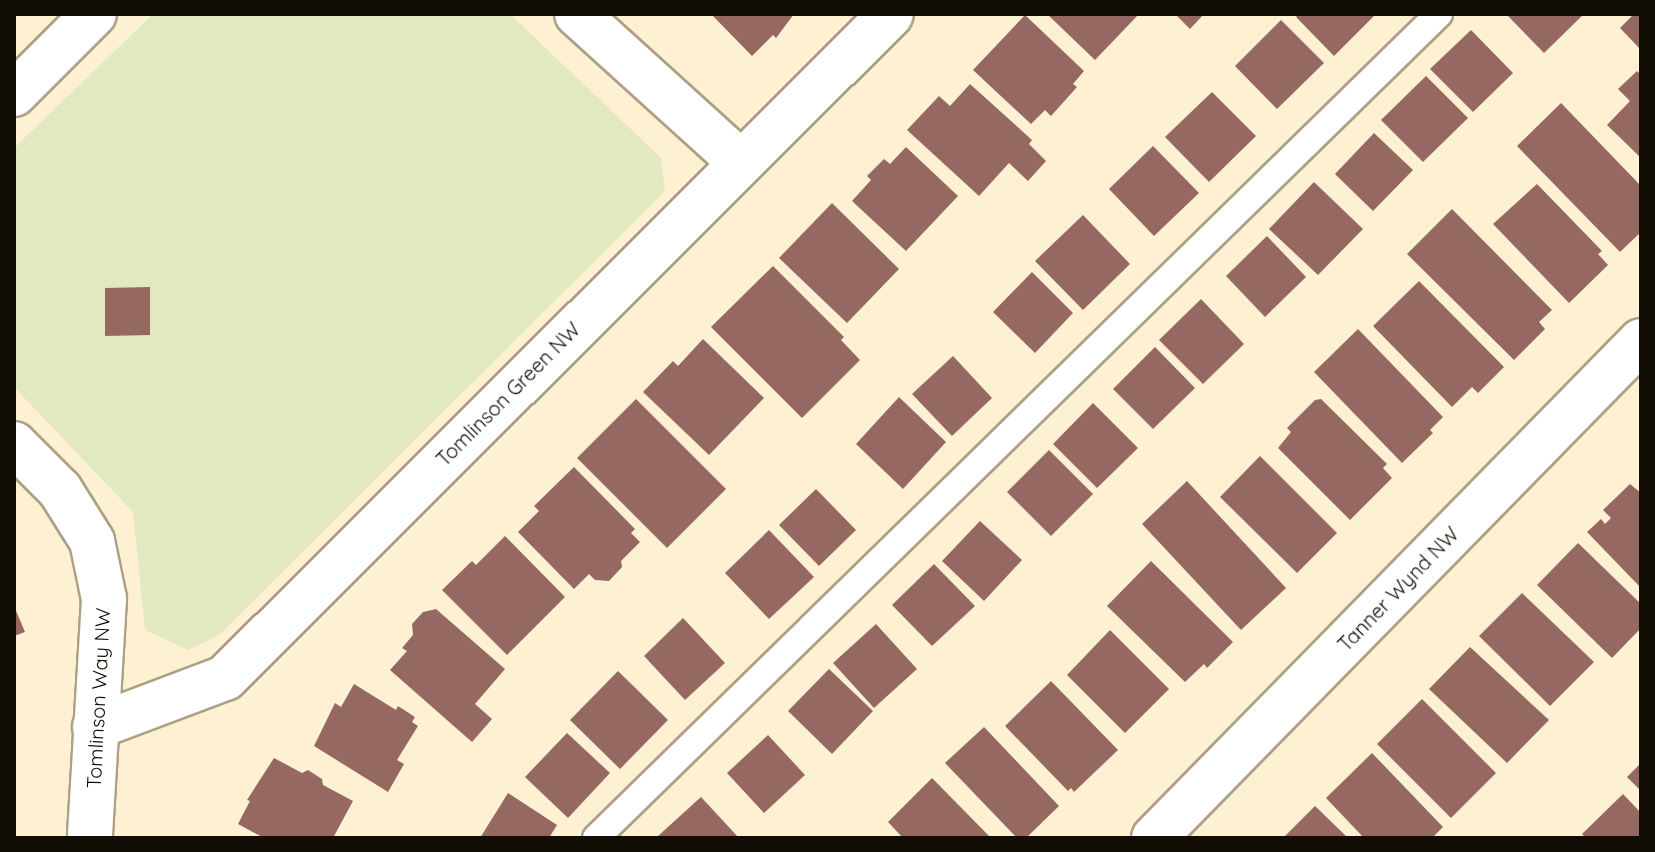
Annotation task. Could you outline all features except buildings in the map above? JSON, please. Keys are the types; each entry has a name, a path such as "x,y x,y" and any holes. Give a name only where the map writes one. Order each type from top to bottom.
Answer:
{"street":[{"path":"14,94 94,14"},
{"path":"577,14 740,162"},
{"name":"Tomlinson Green NW","path":"95,727 225,678 891,14"},
{"name":"Tanner Wynd NW","path":"1154,838 1641,341"},
{"name":"Tomlinson Way NW","path":"14,444 60,490 92,541 104,599 90,838"}],"lane":[{"path":"596,838 1439,14"}],"green space":[{"path":"153,14 510,14 661,158 665,191 219,635 188,650 145,630 133,512 14,387 14,148"}]}
